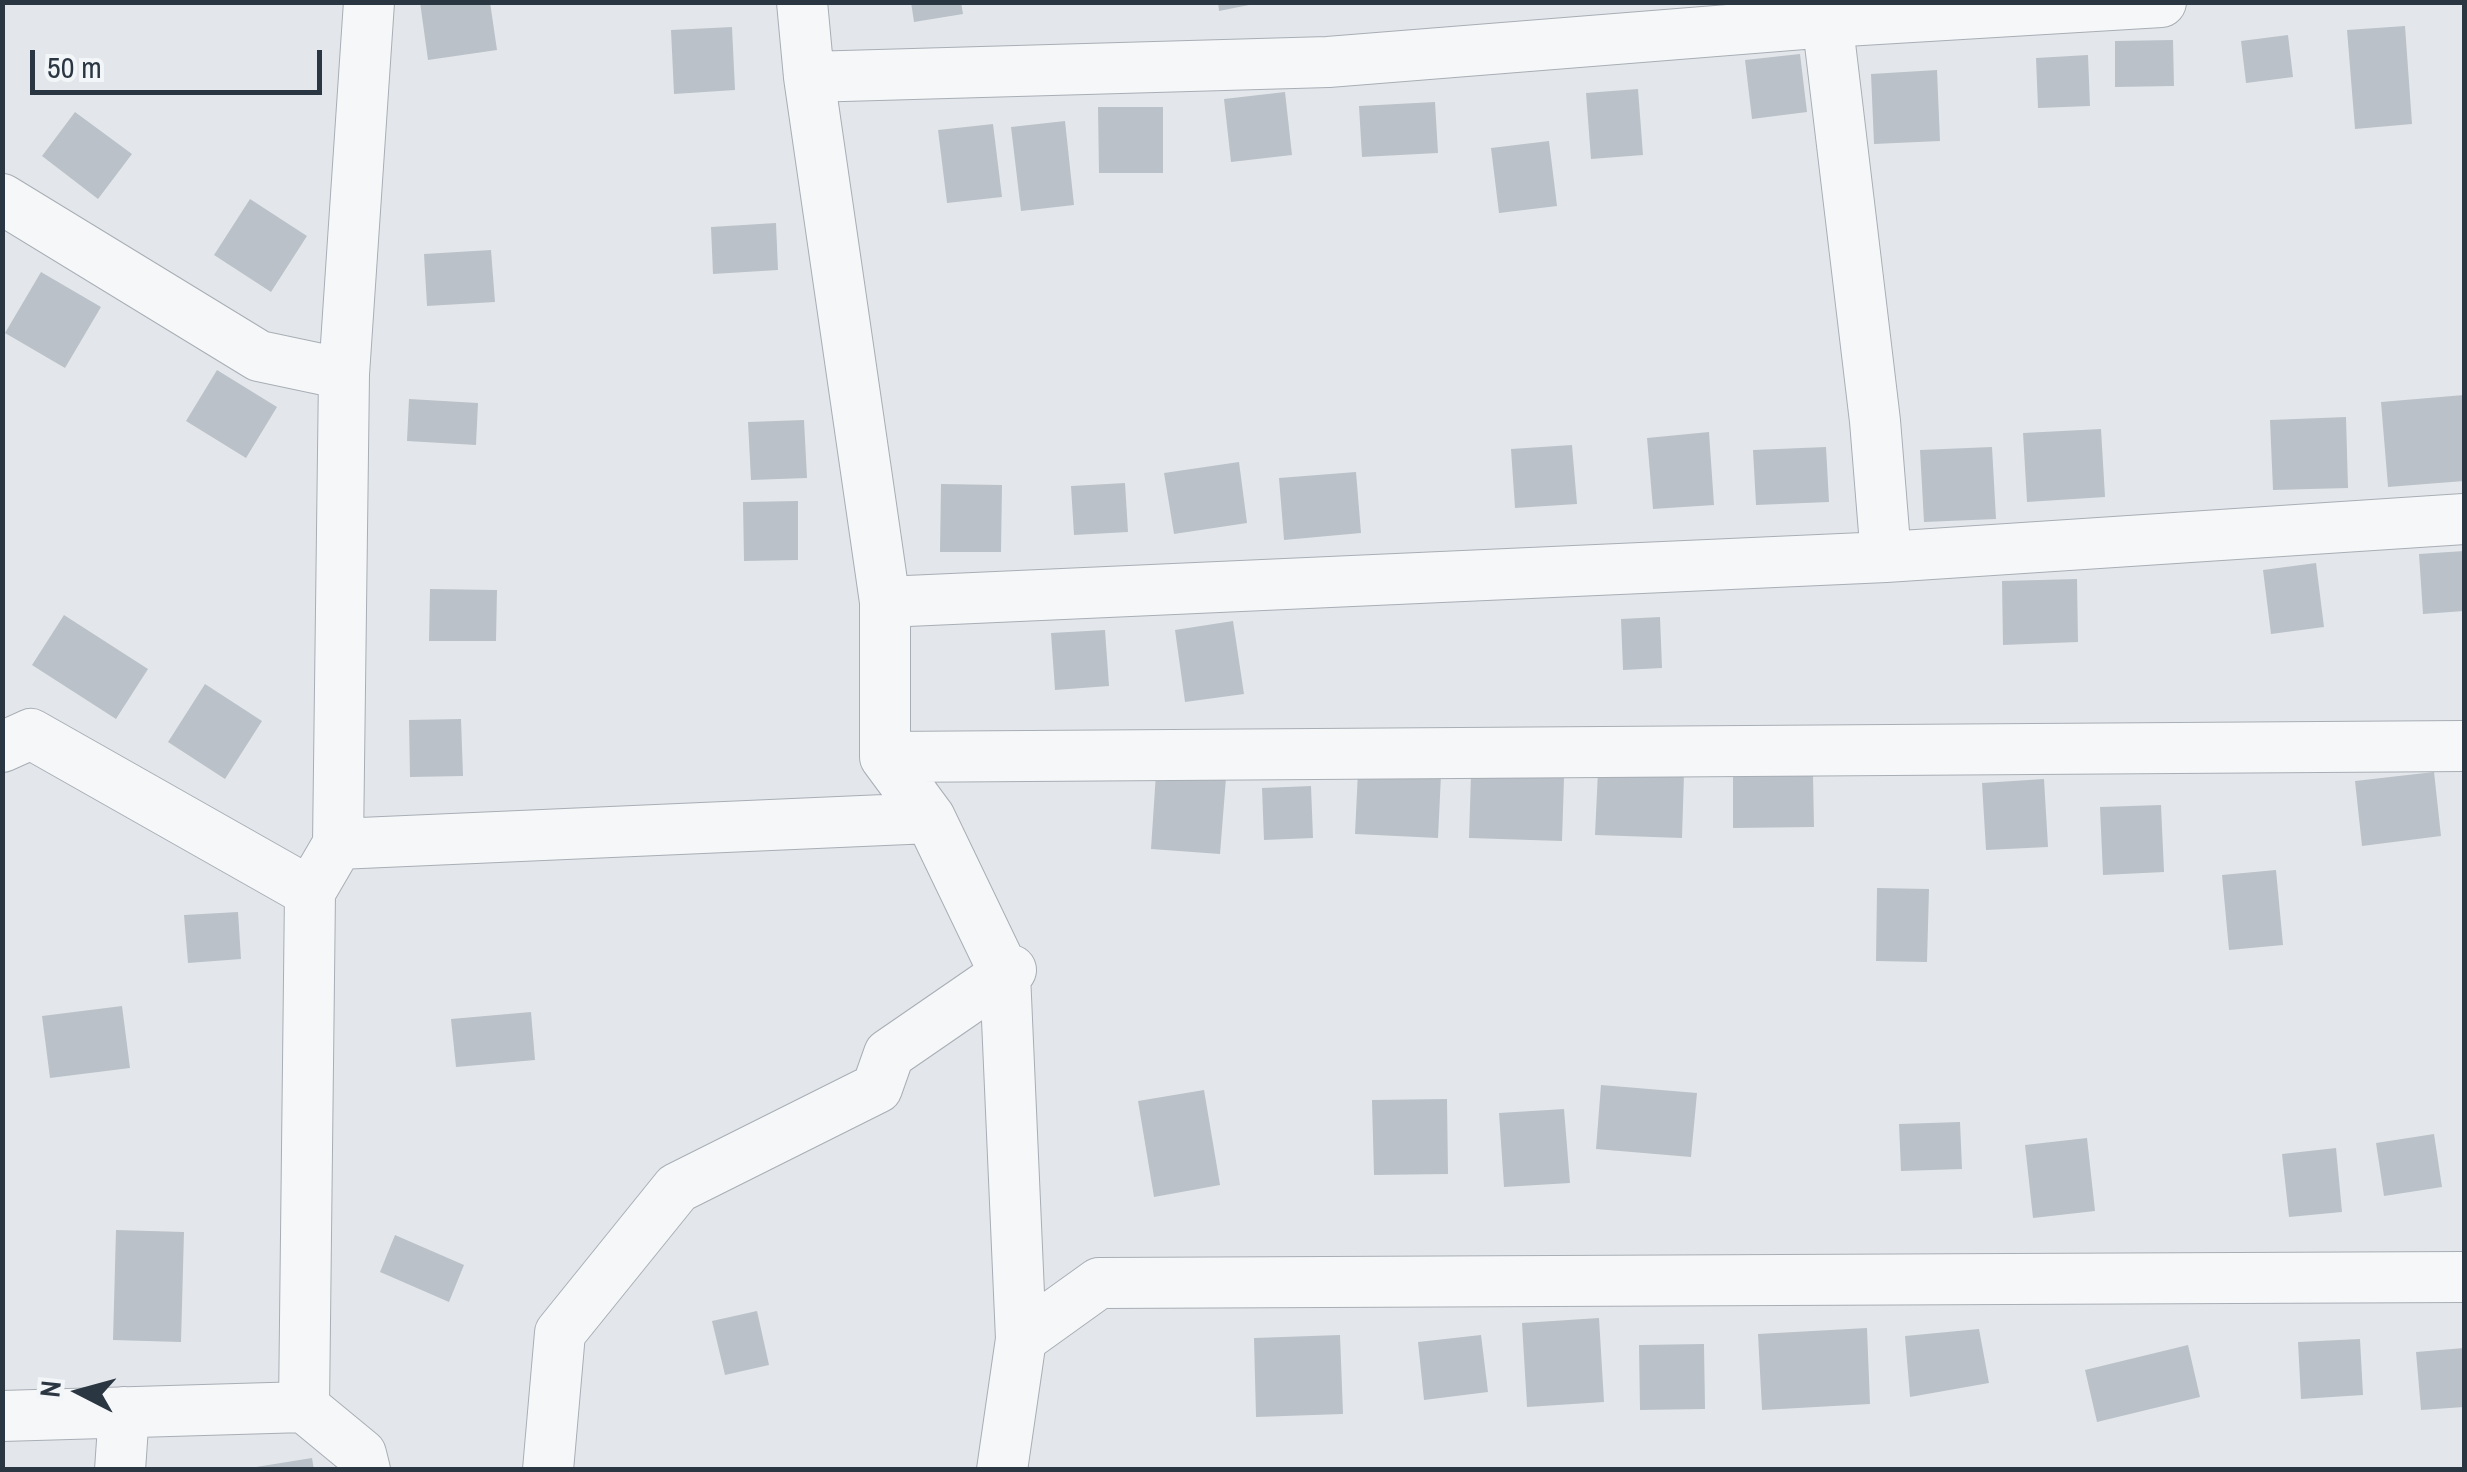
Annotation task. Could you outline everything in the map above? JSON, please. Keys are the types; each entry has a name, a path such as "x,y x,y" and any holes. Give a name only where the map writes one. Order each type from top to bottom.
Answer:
{"street":[{"path":"304,1407 310,892 338,844 344,374 369,2"},
{"path":"802,2 809,77 885,602 885,756 930,818 1008,972 1021,1339 1002,1470"},
{"path":"809,77 1328,62 1826,12 2161,2"},
{"path":"1826,12 1875,422 1886,558"},
{"path":"2,199 260,356 344,374"},
{"path":"885,602 1886,558 2464,518"},
{"path":"12,733 310,892"},
{"path":"885,756 2464,746"},
{"path":"338,844 930,818"},
{"path":"548,1470 560,1333 677,1188 877,1088 888,1054 1008,972"},
{"path":"1021,1339 1099,1283 2464,1278"},
{"path":"2,1416 304,1407 361,1454 364,1470"},
{"path":"120,1470 124,1412"}],"building":[{"path":"420,2 490,2 497,50 428,60"},
{"path":"911,2 961,2 963,14 914,22"},
{"path":"1218,2 1254,2 1254,4 1219,11"},
{"path":"2405,26 2412,124 2355,129 2347,30"},
{"path":"732,27 735,90 674,94 671,30"},
{"path":"2288,35 2293,77 2246,83 2241,41"},
{"path":"2173,40 2174,86 2115,87 2115,41"},
{"path":"1800,54 1807,112 1752,119 1745,60"},
{"path":"2088,55 2090,106 2038,108 2036,58"},
{"path":"1937,70 1940,141 1874,144 1871,74"},
{"path":"1638,89 1643,155 1591,159 1586,93"},
{"path":"1285,92 1292,155 1231,162 1224,99"},
{"path":"1435,102 1438,153 1362,157 1359,106"},
{"path":"1098,107 1163,107 1163,173 1099,173"},
{"path":"75,112 132,154 98,199 42,156"},
{"path":"1065,121 1074,205 1021,211 1011,127"},
{"path":"993,124 1002,197 947,203 938,130"},
{"path":"1549,141 1557,206 1499,213 1491,148"},
{"path":"250,199 307,236 271,292 214,255"},
{"path":"776,223 778,270 713,274 711,227"},
{"path":"491,250 495,302 427,306 424,254"},
{"path":"41,272 101,307 65,368 5,333"},
{"path":"217,370 277,407 246,458 186,421"},
{"path":"2464,395 2464,481 2388,487 2381,402"},
{"path":"409,399 478,403 476,445 407,441"},
{"path":"2346,417 2348,488 2273,490 2270,420"},
{"path":"804,420 807,478 751,480 748,422"},
{"path":"2101,429 2105,497 2027,502 2023,433"},
{"path":"1709,432 1714,505 1653,509 1647,438"},
{"path":"1572,445 1577,504 1515,508 1511,449"},
{"path":"1826,447 1829,502 1756,505 1753,450"},
{"path":"1992,447 1996,519 1924,522 1920,450"},
{"path":"1239,462 1247,523 1174,534 1164,473"},
{"path":"1356,472 1361,533 1284,540 1279,478"},
{"path":"1125,483 1128,532 1074,535 1071,486"},
{"path":"941,484 1002,485 1001,552 940,552"},
{"path":"798,501 798,560 744,561 743,502"},
{"path":"2464,551 2464,611 2423,614 2419,554"},
{"path":"2316,563 2324,627 2271,634 2263,570"},
{"path":"2077,579 2078,642 2003,645 2002,581"},
{"path":"430,589 497,590 496,641 429,641"},
{"path":"64,615 148,669 116,719 32,665"},
{"path":"1660,617 1662,668 1623,670 1621,619"},
{"path":"1233,621 1244,694 1185,702 1175,630"},
{"path":"1105,630 1109,686 1055,690 1051,633"},
{"path":"205,684 262,721 225,779 168,742"},
{"path":"461,719 463,776 410,777 409,720"},
{"path":"1358,771 1441,775 1438,838 1355,834"},
{"path":"1598,771 1684,774 1682,838 1595,835"},
{"path":"2434,772 2441,836 2362,846 2355,781"},
{"path":"1156,773 1226,778 1220,854 1151,849"},
{"path":"1471,775 1564,778 1562,841 1469,838"},
{"path":"1733,775 1813,775 1814,827 1733,828"},
{"path":"2044,779 2048,847 1986,850 1982,783"},
{"path":"1311,786 1313,838 1264,840 1262,788"},
{"path":"2161,805 2164,872 2103,875 2100,807"},
{"path":"2276,870 2283,945 2229,950 2222,875"},
{"path":"1877,888 1929,889 1927,962 1876,961"},
{"path":"238,912 241,959 188,963 184,915"},
{"path":"122,1006 130,1068 50,1078 42,1016"},
{"path":"531,1012 535,1060 456,1067 451,1019"},
{"path":"1601,1085 1697,1093 1691,1157 1596,1149"},
{"path":"1204,1090 1220,1185 1154,1197 1138,1101"},
{"path":"1447,1099 1448,1174 1374,1175 1372,1100"},
{"path":"1564,1109 1570,1183 1504,1187 1499,1113"},
{"path":"1960,1122 1962,1169 1901,1171 1899,1124"},
{"path":"2434,1134 2442,1187 2384,1196 2376,1143"},
{"path":"2087,1138 2095,1211 2033,1218 2025,1145"},
{"path":"2336,1148 2342,1212 2289,1217 2282,1154"},
{"path":"116,1230 184,1232 181,1342 113,1340"},
{"path":"395,1235 464,1265 449,1302 380,1272"},
{"path":"757,1311 769,1365 725,1375 712,1321"},
{"path":"1599,1318 1604,1402 1527,1407 1522,1323"},
{"path":"1867,1328 1870,1404 1762,1410 1758,1334"},
{"path":"1979,1329 1989,1383 1910,1397 1905,1336"},
{"path":"1340,1335 1343,1414 1256,1417 1254,1338"},
{"path":"1481,1335 1488,1392 1424,1400 1418,1342"},
{"path":"2360,1339 2363,1395 2301,1399 2298,1342"},
{"path":"1704,1344 1705,1409 1640,1410 1639,1345"},
{"path":"2188,1345 2200,1397 2097,1422 2085,1370"},
{"path":"2464,1348 2464,1407 2421,1410 2416,1352"},
{"path":"312,1458 314,1470 256,1467"}]}
